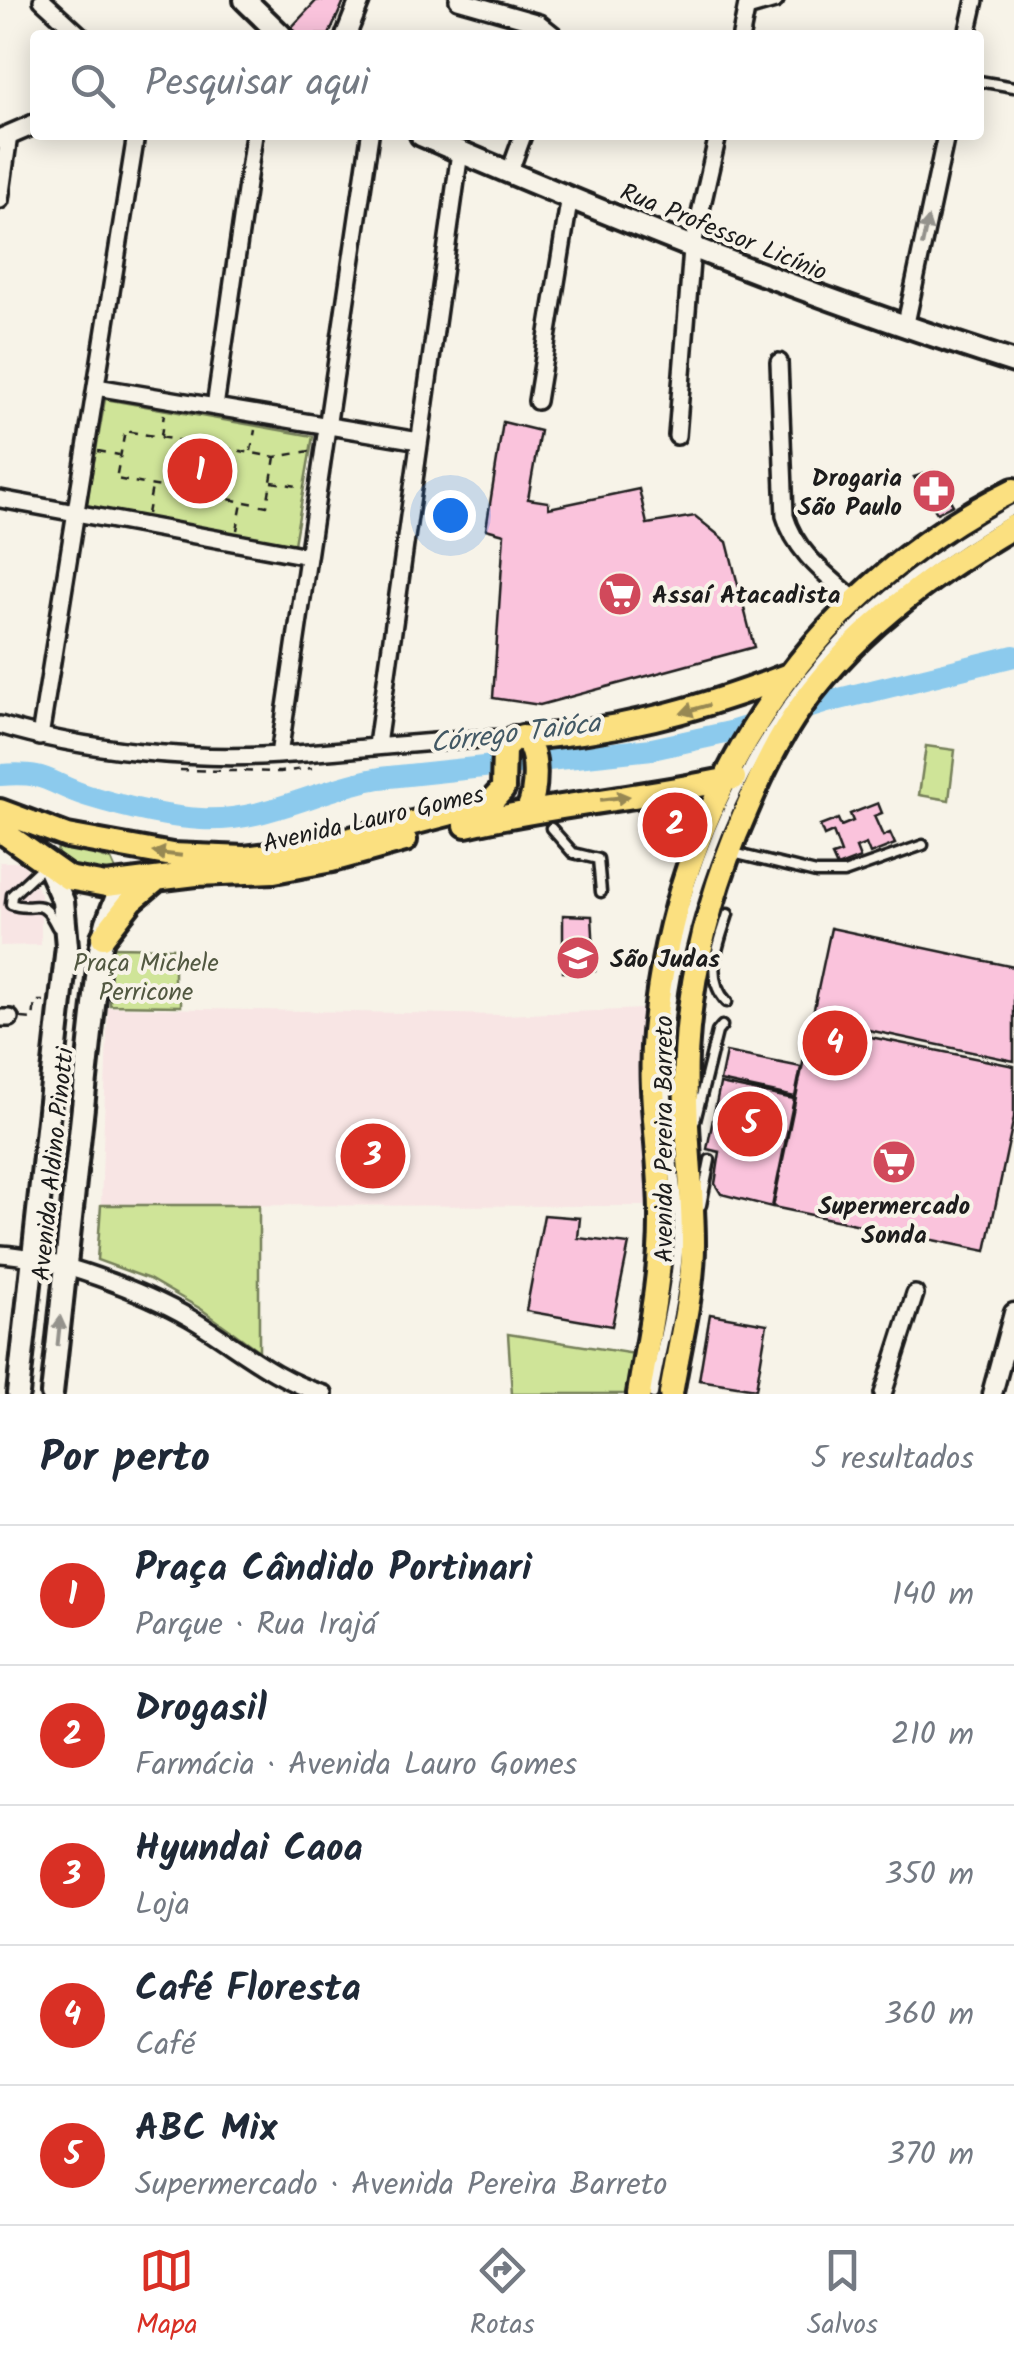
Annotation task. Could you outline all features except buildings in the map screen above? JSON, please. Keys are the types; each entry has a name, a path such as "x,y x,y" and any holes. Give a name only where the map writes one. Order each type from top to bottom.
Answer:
{"main road":[{"path":"245,0 276,30"},
{"name":"Rua Professor Licínio","path":"432,140 692,249 905,328 1014,362"},
{"name":"Avenida Pereira Barreto","path":"639,1394 661,1228 652,1070 658,994 674,920 707,817 743,776 795,690 857,602 918,550 1012,500"},
{"name":"Avenida Pereira Barreto","path":"672,1394 694,1249 686,1059 692,990 717,883 729,852 743,776 763,740 762,712 966,554 1014,526"},
{"path":"528,810 516,757 591,732 649,722 719,702 795,690"},
{"name":"Avenida Lauro Gomes","path":"0,811 67,836 108,844 211,858 285,854 484,806 498,798 516,757"},
{"name":"Avenida Lauro Gomes","path":"0,830 80,882 122,883 302,867 528,810 743,776"},
{"name":"Avenida Lauro Gomes","path":"652,793 677,798 707,817"},
{"path":"46,863 43,850 48,840 67,836"},
{"path":"108,844 118,851 123,862 122,883"},
{"name":"Avenida Aldino Pinotti","path":"18,1394 66,946 66,912 46,863"},
{"path":"102,936 125,907 159,878"},
{"name":"Avenida Aldino Pinotti","path":"52,1394 102,936 122,883"},
{"path":"56,1044 89,1049"}],"street":[{"path":"42,0 75,30"},
{"path":"348,30 360,0"},
{"path":"458,0 540,23 548,30"},
{"path":"741,30 748,4 775,0"},
{"path":"968,30 975,0"},
{"path":"0,200 4,137 30,126"},
{"path":"40,737 135,140"},
{"path":"215,406 253,140"},
{"path":"279,755 369,140"},
{"path":"510,171 522,140"},
{"path":"676,436 692,249 717,140"},
{"path":"905,328 945,140"},
{"path":"377,745 460,152"},
{"path":"538,401 570,196"},
{"path":"779,362 785,516 790,534 798,547 857,602"},
{"path":"96,387 419,441"},
{"path":"0,499 308,556"},
{"path":"0,725 40,737 204,756 279,755 468,739 516,757"},
{"path":"0,1254 66,1268 176,1311 258,1364 324,1394"},
{"path":"883,1394 915,1294"},
{"path":"992,1394 1014,1313"}],"lane":[{"path":"984,82 1014,87"},
{"path":"795,690 849,630 892,590 936,555 990,522 1012,500"},
{"path":"653,1394 678,1251 667,1105 673,986 698,886 722,818 743,776"},
{"path":"551,828 574,853 598,859 601,892"},
{"path":"729,852 816,873 844,873 923,845"},
{"path":"46,863 12,896 11,904 20,908 41,904 47,908 66,946"},
{"path":"727,1002 716,991 714,980 716,952 728,914"},
{"path":"688,1139 702,1100 717,1032 722,1026"},
{"path":"694,1249 710,1160"}],"path":[{"path":"160,437 167,399"},
{"path":"250,453 257,414"},
{"path":"275,457 266,506 116,479 125,431 275,457 324,448"},
{"path":"86,449 120,455"},
{"path":"226,499 234,450"},
{"path":"271,482 318,490"},
{"path":"145,526 152,486"},
{"path":"234,543 242,502"},
{"path":"5,1018 33,1018 35,1001 61,1001"}],"shaded area":[{"path":"0,862 23,862 41,895 41,945 0,946"},
{"path":"108,1007 503,1015 644,1009 647,1206 101,1205"}],"green space":[{"path":"105,399 313,436 294,544 86,507"},
{"path":"926,746 955,750 949,800 919,795"},
{"path":"58,846 111,860 115,869 103,875 77,869 57,855"},
{"name":"Praça Michele Perricone","path":"111,947 174,948 174,986 181,986 181,1006 110,1005"},
{"path":"101,1205 259,1205 259,1351 201,1309 149,1279 97,1260"},
{"path":"508,1334 635,1354 630,1394 512,1394"}],"waterway":[{"name":"Córrego Taióca","path":"0,775 39,776 88,796 158,814 224,819 380,778 652,749 1014,656"}],"place":[{"name":"Praça Cândido Portinari","path":"200,471"},
{"name":"Drogaria São Paulo","path":"934,491"},
{"name":"Assaí Atacadista","path":"620,594"},
{"name":"Drogasil","path":"675,825"},
{"name":"São Judas","path":"578,958"},
{"name":"Café Floresta","path":"835,1043"},
{"name":"ABC Mix","path":"750,1124"},
{"name":"Hyundai Caoa","path":"373,1156"},
{"name":"Supermercado Sonda","path":"894,1162"}]}
